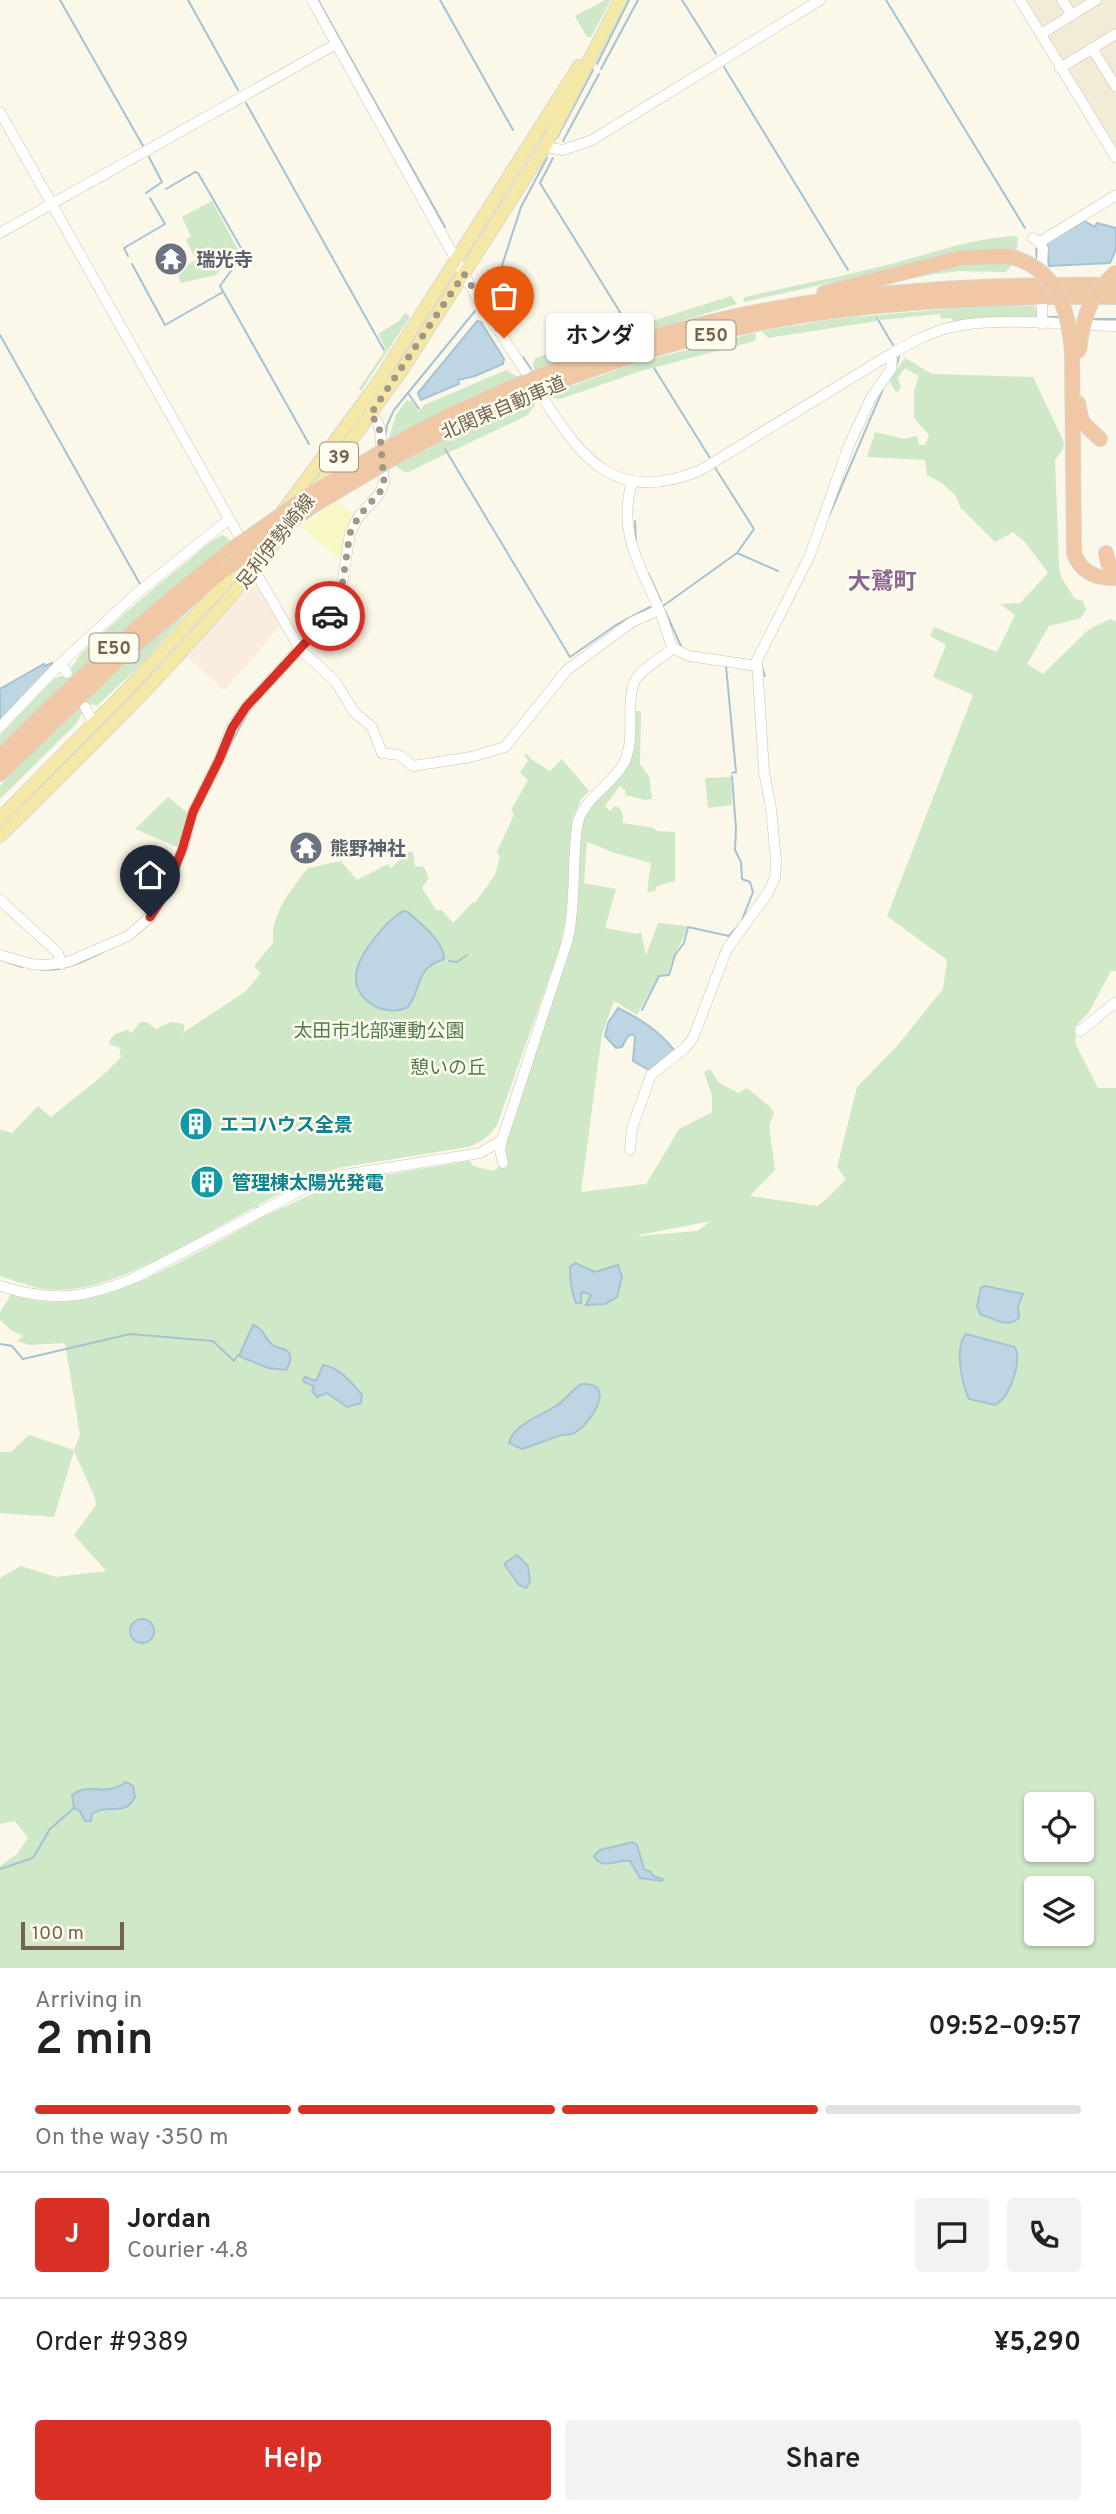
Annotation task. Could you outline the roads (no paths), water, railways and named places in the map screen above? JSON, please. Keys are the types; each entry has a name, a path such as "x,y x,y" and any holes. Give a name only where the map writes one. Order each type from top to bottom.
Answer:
{"highway":[{"path":"724,320 960,258 1008,256 1030,263 1053,282 1068,322 1075,352 1079,415 1100,439"},
{"path":"1116,272 1089,304 1075,352 1074,554 1080,567 1086,572 1099,578 1116,578"},
{"name":"北関東自動車道","path":"0,757 158,609 234,548 308,496 393,452 481,400 620,347 724,320 810,303 906,291 1032,285 1116,285"},
{"name":"北関東自動車道","path":"0,774 117,661 224,570 393,452 489,410 625,358 728,331 813,314 971,299 1046,302 1116,297"},
{"path":"1046,302 1116,304"},
{"path":"1106,553 1108,564 1116,570"}],"main road":[{"name":"足利伊勢崎線","path":"0,836 151,685 370,415 545,147 620,0"},
{"name":"足利伊勢崎線","path":"0,818 251,563 361,407 607,26"},
{"path":"511,175 516,173 532,149 545,147 539,128"}],"street":[{"path":"312,0 464,274 526,371"},
{"path":"545,147 563,150 592,140 820,0"},
{"path":"1020,0 1116,158"},
{"path":"1062,0 1072,15"},
{"path":"1041,34 1096,0"},
{"path":"1060,68 1116,34"},
{"path":"0,233 334,40"},
{"path":"1092,48 1116,87"},
{"path":"0,112 300,649 335,681 355,712 372,727 382,752 399,755 417,766 471,757 505,747 567,670 632,622 659,610"},
{"path":"1041,276 1043,249 1037,240 1116,195"},
{"path":"1042,324 1046,302"},
{"path":"543,398 584,456 597,466 632,482 654,484 699,471 916,339 951,328 980,323 1116,326"},
{"path":"630,1150 632,1128 651,1075 685,1048 692,1038 727,949 768,893 775,878 771,808 764,772 758,657 810,555 841,465 865,410 891,369 892,360 889,355"},
{"path":"0,955 31,964 61,964 122,939 150,917 163,897 182,850 193,812 232,728 246,707 339,606 350,533 359,516 380,492 384,482 379,424 370,415"},
{"path":"632,482 627,504 632,552 673,648 689,656 757,666"},
{"path":"0,727 61,663 136,594 228,520"},
{"path":"503,1163 500,1150 502,1140 568,939 579,820 589,803 620,771 628,755 633,689 637,678 673,648"},
{"path":"61,663 67,673"},
{"path":"85,707 94,724"},
{"path":"0,900 58,953 61,964"},
{"path":"1080,1031 1116,1002"},
{"path":"0,1286 53,1298 109,1288 134,1278 330,1178 480,1153 502,1140"}],"water":[{"path":"1084,221 1095,227 1097,223 1116,228 1116,249 1110,263 1049,266 1047,243"},
{"path":"477,321 481,322 504,359 503,364 458,380 459,384 421,400 418,393"},
{"path":"52,663 53,667 0,721 0,689 44,664 45,666"},
{"path":"403,911 408,912 436,939 444,959 434,963 423,973 408,1007 400,1010 382,1009 374,1006 361,994 357,986 357,969 373,940"},
{"path":"618,1008 649,1026 675,1051 649,1070 633,1061 633,1034 628,1036 622,1047 616,1048 605,1036 608,1023"},
{"path":"575,1263 595,1272 618,1265 622,1277 617,1297 605,1304 586,1305 591,1295 584,1292 581,1294 581,1303 576,1303 570,1272 570,1267"},
{"path":"985,1286 1023,1294 1018,1306 1019,1318 1005,1323 981,1315 977,1306 981,1288"},
{"path":"253,1325 260,1329 273,1345 289,1353 286,1370 268,1368 239,1356"},
{"path":"966,1334 1015,1347 1017,1361 1013,1379 1005,1395 995,1405 969,1399 960,1356 962,1340"},
{"path":"323,1365 340,1372 350,1381 362,1395 361,1403 347,1407 327,1393 317,1397 312,1391 314,1386 303,1379 305,1377 316,1381"},
{"path":"582,1384 593,1385 600,1397 593,1414 580,1429 572,1434 560,1435 522,1449 509,1443 522,1426 560,1404"},
{"path":"517,1555 528,1566 530,1582 526,1588 519,1585 505,1565"},
{"path":"142,1619 153,1626 154,1631 147,1642 142,1643 131,1636 130,1631 137,1620"},
{"path":"126,1782 133,1786 135,1797 126,1807 99,1811 92,1814 91,1821 85,1821 80,1811 74,1808 72,1795 79,1791 111,1789"},
{"path":"633,1842 637,1845 644,1869 663,1879 662,1881 640,1878 630,1861 605,1864 594,1856 600,1850"}],"waterway":[{"path":"60,0 143,146"},
{"path":"188,0 238,90"},
{"path":"318,0 445,227"},
{"path":"440,0 513,130"},
{"path":"597,64 629,0"},
{"path":"601,69 638,0"},
{"path":"682,0 716,54"},
{"path":"886,0 1025,228"},
{"path":"724,67 848,270"},
{"path":"557,138 593,70"},
{"path":"563,141 599,74"},
{"path":"246,103 384,350"},
{"path":"146,193 162,182 149,157"},
{"path":"488,296 497,281 521,207 547,158"},
{"path":"553,158 540,183 628,325"},
{"path":"166,189 195,172 198,173 244,253 220,286 309,444"},
{"path":"128,256 124,248 165,224 150,198"},
{"path":"1036,249 1037,261"},
{"path":"132,264 165,325 223,292"},
{"path":"493,309 506,329"},
{"path":"385,437 394,410 475,311"},
{"path":"1048,317 1059,317"},
{"path":"877,318 893,345"},
{"path":"1093,319 1116,319"},
{"path":"0,335 140,584"},
{"path":"523,357 531,369"},
{"path":"896,366 899,357"},
{"path":"654,368 710,458"},
{"path":"829,516 883,389"},
{"path":"408,393 419,409"},
{"path":"445,449 570,657 616,625 650,607"},
{"path":"714,466 754,529 737,553"},
{"path":"388,467 388,482"},
{"path":"635,521 636,542"},
{"path":"663,606 737,553 778,571"},
{"path":"648,573 661,601"},
{"path":"318,635 340,611"},
{"path":"665,611 681,646"},
{"path":"726,666 736,772 732,773"},
{"path":"762,667 765,676"},
{"path":"223,763 250,709"},
{"path":"732,776 735,850 741,862 742,879 750,882 753,892 742,920"},
{"path":"187,850 192,832"},
{"path":"136,935 150,923"},
{"path":"642,1010 659,976 669,975 675,955 684,943 688,927 729,936 739,925"},
{"path":"38,969 63,968 103,952"},
{"path":"449,961 457,962 467,955"},
{"path":"1,960 22,967"},
{"path":"0,1344 12,1346 23,1359 130,1334 213,1341 234,1361 238,1355"},
{"path":"0,1869 33,1858 50,1829 74,1808"}],"place":[{"name":"瑞光寺","path":"171,259"},
{"name":"ホンダ","path":"504,338"},
{"name":"熊野神社","path":"306,848"},
{"name":"エコハウス全景","path":"196,1124"},
{"name":"管理棟太陽光発電","path":"207,1182"}],"district":[{"name":"大鷲町","path":"882,581"}],"park label":[{"name":"太田市北部運動公園","path":"379,1030"},
{"name":"憩いの丘","path":"448,1067"}]}
